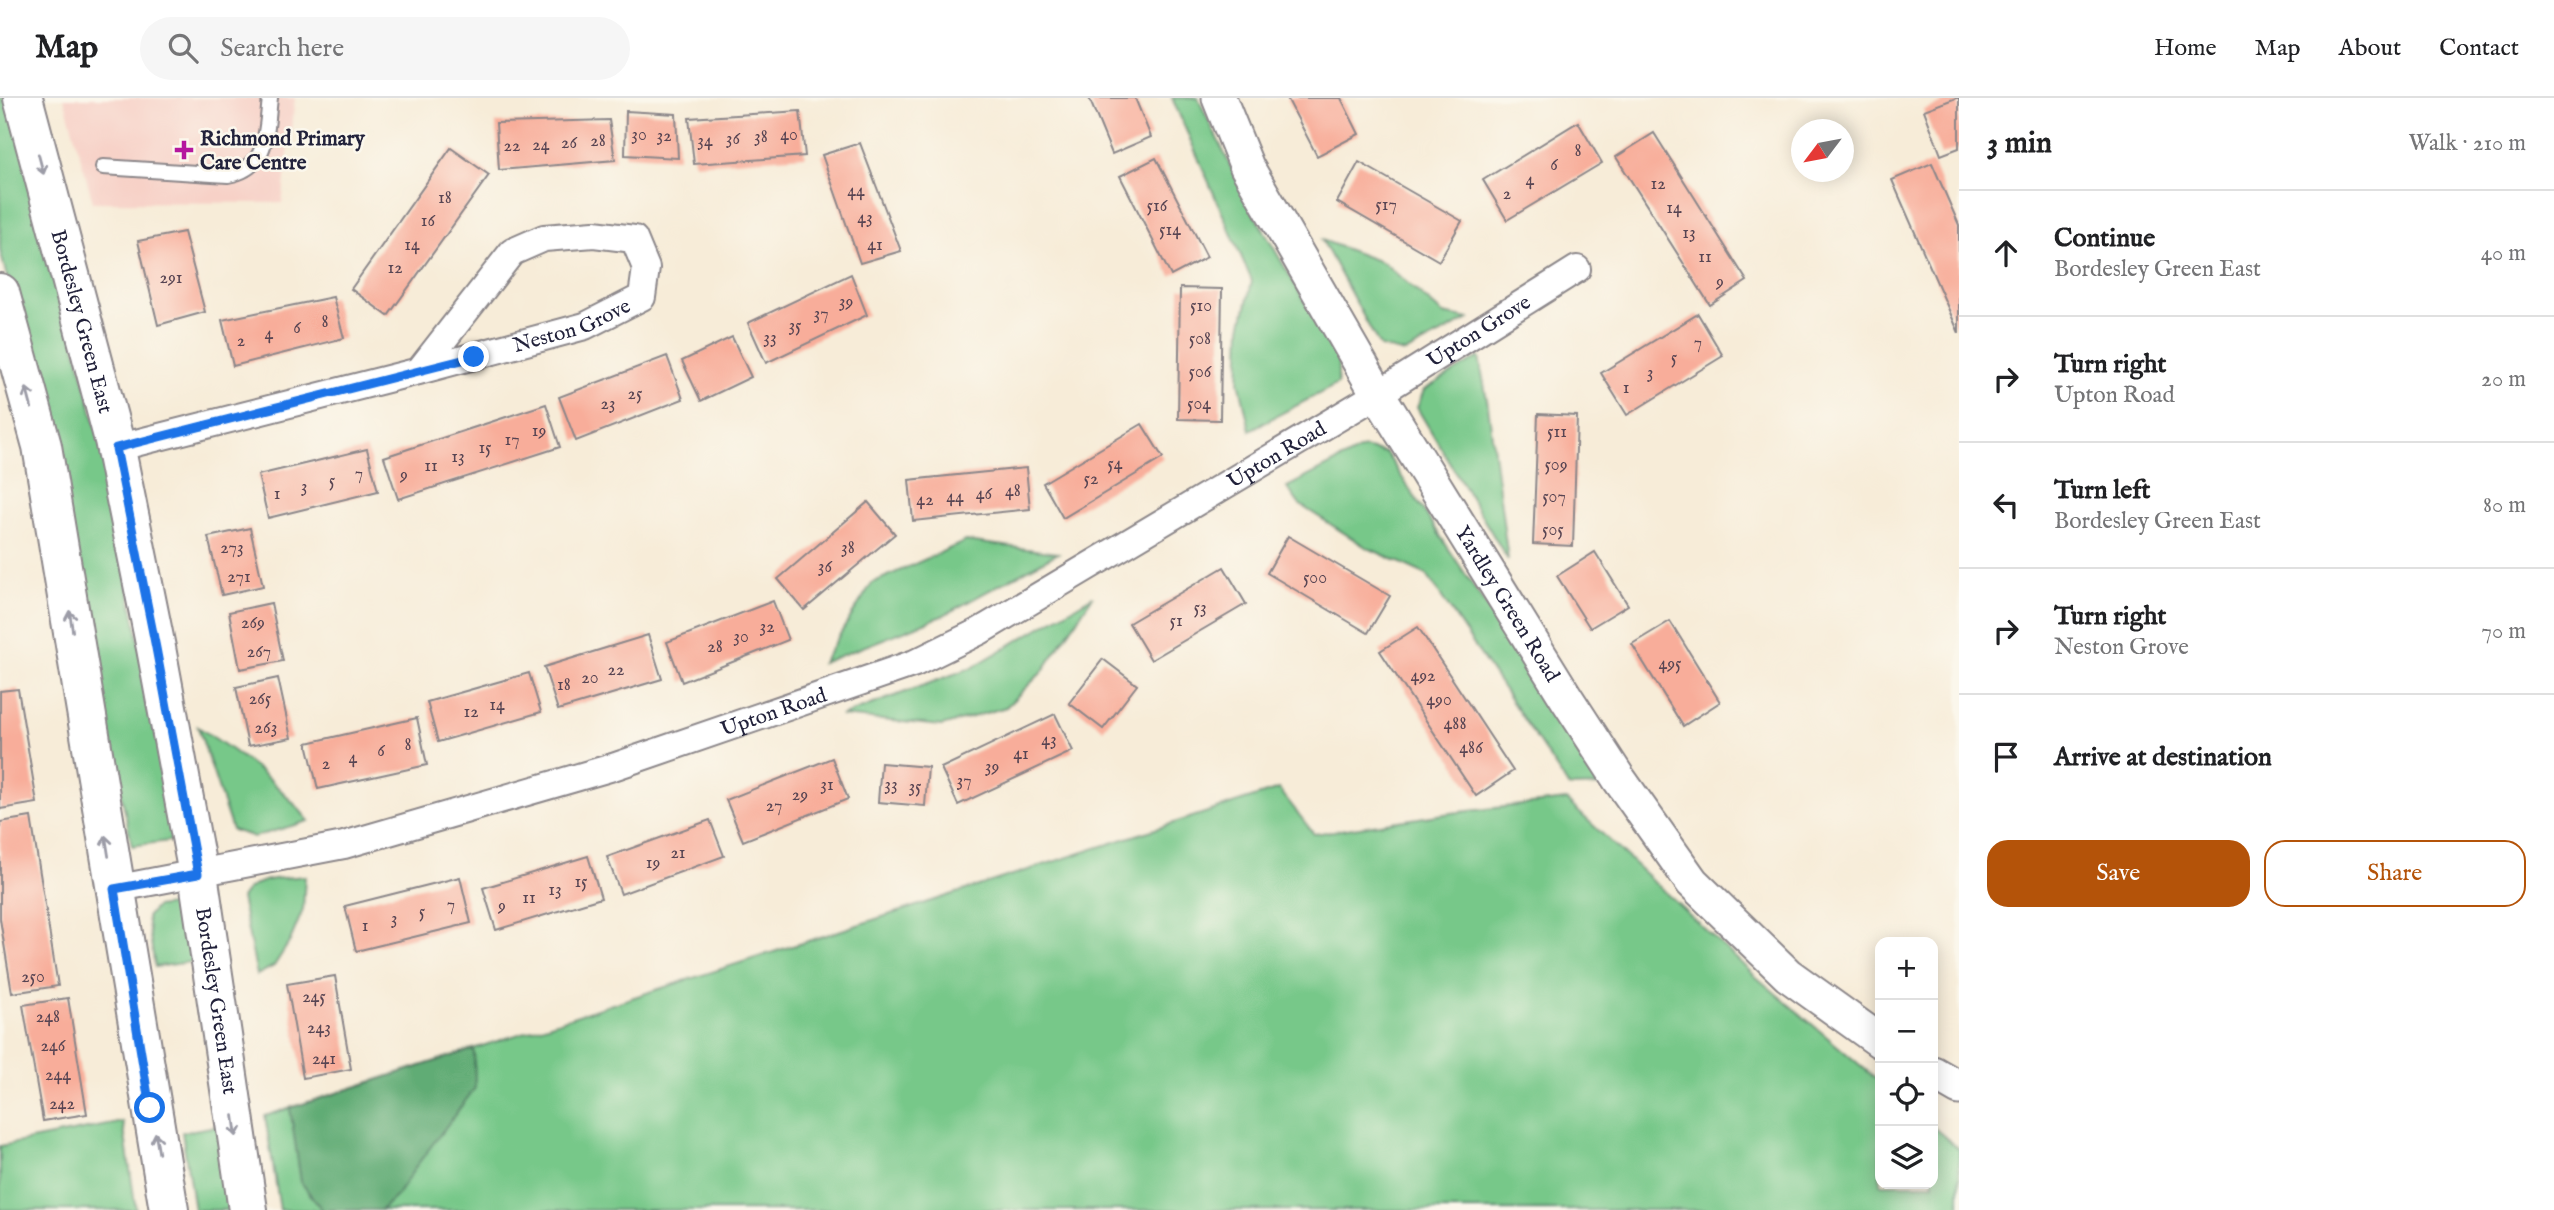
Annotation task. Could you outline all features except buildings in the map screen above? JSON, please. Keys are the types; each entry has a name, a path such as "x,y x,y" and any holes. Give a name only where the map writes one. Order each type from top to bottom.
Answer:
{"main road":[{"name":"Bordesley Green East","path":"23,98 116,448 198,874 248,1210"},
{"path":"0,293 42,446 169,1210"}],"street":[{"name":"Yardley Green Road","path":"1219,98 1247,167 1378,394 1567,699 1692,882 1788,975 1875,1037"},
{"name":"Neston Grove","path":"116,448 419,372 585,326 642,297 646,268 634,239 594,234 544,238 512,252 419,372"},
{"name":"Upton Grove","path":"1378,394 1577,269"},
{"name":"Upton Road","path":"114,889 344,845 614,767 915,663 980,631 1378,394"},
{"path":"1938,1076 1959,1088"}],"lane":[{"path":"103,167 228,175 244,171 260,156 270,98"}],"shaded area":[{"name":"Richmond Primary Care Centre","path":"64,98 295,98 282,203 93,202"}],"green space":[{"path":"0,98 11,98 102,449 177,840 132,846 50,446 0,250"},
{"path":"1172,98 1198,98 1249,205 1338,359 1338,384 1250,430 1239,381 1241,328 1252,281"},
{"path":"1322,240 1384,263 1443,314 1469,319 1405,353 1380,347"},
{"path":"1479,357 1488,405 1508,560 1417,408 1424,390"},
{"path":"1363,448 1386,453 1604,786 1569,787 1427,575 1366,547 1299,504 1287,487"},
{"path":"966,541 1058,553 942,616 822,663 872,583"},
{"path":"1093,596 1042,672 1006,707 942,726 841,716 973,667"},
{"path":"198,727 257,769 284,793 309,821 254,837 232,830"},
{"path":"1279,789 1314,834 1451,813 1566,800 1754,975 1875,1078 1875,1189 1938,1189 1938,1131 1959,1149 1959,1210 280,1210 265,1116"},
{"path":"305,876 303,910 290,941 274,966 257,975 241,898 246,891 261,882"},
{"path":"187,903 197,961 155,967 147,917 156,907"},
{"path":"474,1049 475,1088 397,1195 381,1210 322,1210 301,1182 290,1108"},
{"path":"123,1122 136,1210 0,1210 0,1146"},
{"path":"223,1125 233,1210 194,1210 182,1132"}],"place":[{"name":"Richmond Primary Care Centre","path":"184,150"}],"route":[{"path":"150,1108 114,889 198,874 116,448 474,357"}]}
